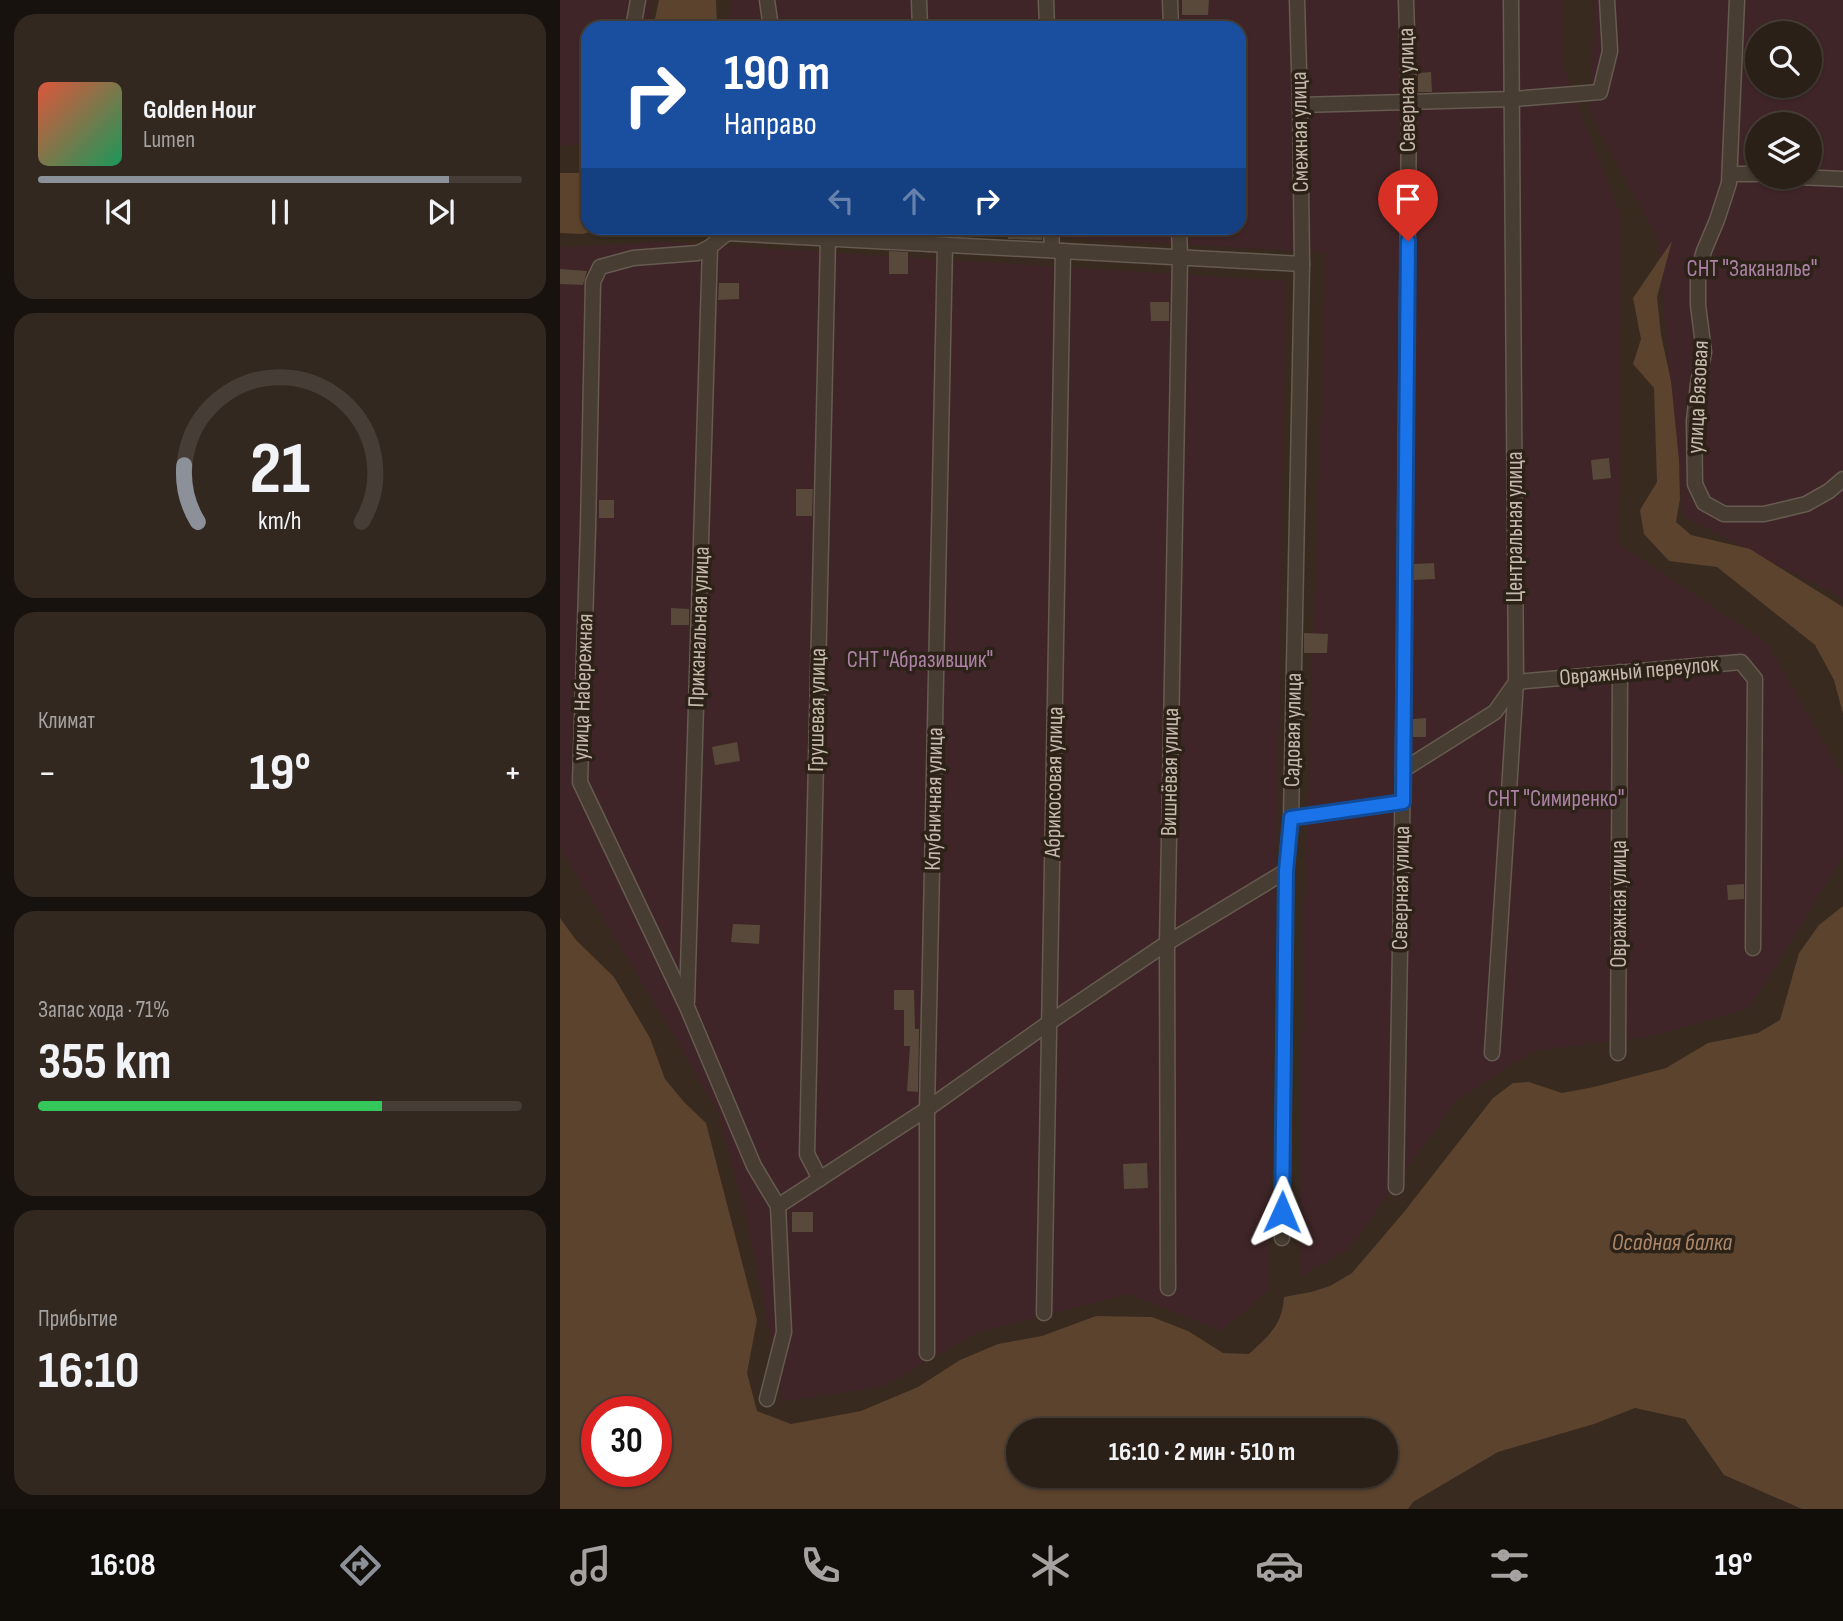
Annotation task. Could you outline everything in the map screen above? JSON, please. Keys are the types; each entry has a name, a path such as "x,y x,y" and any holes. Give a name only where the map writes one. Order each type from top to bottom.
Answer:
{"street":[{"path":"634,21 638,0"},
{"path":"767,0 770,21"},
{"path":"919,0 920,21"},
{"path":"1046,0 1047,21"},
{"path":"1170,0 1171,21"},
{"name":"Смежная улица","path":"1297,0 1302,264"},
{"name":"Северная улица","path":"1396,1187 1403,802 1409,102 1406,0"},
{"name":"Центральная улица","path":"1492,1053 1516,682 1511,0"},
{"path":"1300,105 1513,99 1600,92 1610,51 1607,0"},
{"name":"улица Вязовая","path":"1737,0 1729,183 1698,271 1698,305 1704,352 1694,421 1695,484 1704,503 1724,514 1763,514 1807,504 1829,492 1843,479"},
{"path":"1730,174 1745,174"},
{"path":"1822,178 1843,179"},
{"name":"улица Набережная","path":"723,235 698,253 632,258 600,267 593,282 580,782 687,1007 754,1166 778,1206"},
{"path":"784,235 1302,264"},
{"path":"927,235 928,244"},
{"name":"Абрикосовая улица","path":"1044,1313 1050,1022 1057,251 1053,235"},
{"name":"Вишнёвая улица","path":"1168,1287 1167,943 1179,235"},
{"name":"Грушевая улица","path":"820,1179 807,1154 828,239"},
{"name":"Клубничная улица","path":"927,1353 928,1109 945,245"},
{"name":"Приканальная улица","path":"687,1007 710,247"},
{"name":"Садовая улица","path":"1282,1238 1286,871 1291,818 1302,264"},
{"name":"Овражный переулок","path":"1516,682 1741,662 1755,679 1753,948"},
{"name":"Овражная улица","path":"1618,1053 1620,672"},
{"path":"1403,770 1495,712 1516,682"},
{"path":"1291,818 1403,802"},
{"path":"767,1399 783,1332 778,1206 928,1109 1167,943 1286,871"}],"green space":[{"path":"560,0 653,0 648,21 581,21 581,144 560,146"},
{"name":"СНТ \"Симиренко\"","path":"732,0 1563,0 1563,65 1622,220 1618,543 1767,643 1843,776 1843,857 1750,1008 1656,1035 1533,1051 1456,1101 1349,1249 1299,1277 1304,912 1326,253 1020,235 1246,235 1246,21 729,21"},
{"name":"СНТ \"Заканалье\"","path":"1594,0 1843,0 1843,599 1683,516 1657,238 1590,115"},
{"name":"СНТ \"Абразивщик\"","path":"666,242 1286,281 1269,1290 1221,1331 1129,1294 976,1333 882,1387 783,1401 748,1225 719,1115 560,848 560,247"}],"water":[{"path":"659,0 716,0 717,21 654,21"},
{"path":"560,173 581,173 581,234 560,233"},
{"path":"1672,241 1657,297 1661,335 1671,381 1679,460 1680,499 1676,522 1691,535 1750,549 1843,607 1843,714 1834,680 1815,645 1717,567 1669,561 1644,534 1640,510 1657,482 1654,388 1633,364 1641,339 1633,298"},
{"name":"Осадная балка","path":"1843,906 1843,1509 1802,1509 1724,1475 1685,1419 1635,1408 1594,1424 1498,1452 1413,1502 1408,1509 560,1509 560,918 576,940 614,977 650,1038 665,1079 706,1123 757,1320 747,1373 757,1411 791,1424 861,1411 918,1387 960,1360 998,1344 1042,1336 1096,1316 1152,1317 1188,1331 1223,1353 1249,1354 1277,1323 1284,1297 1330,1286 1352,1273 1404,1212 1493,1098 1513,1083 1529,1082 1562,1093 1594,1087 1666,1068 1708,1043 1758,1033 1780,1020 1799,953 1819,925"}],"building":[{"path":"1182,0 1209,0 1208,15 1182,15"},
{"path":"1431,72 1432,92 1418,92 1418,73"},
{"path":"1008,235 1042,235 1042,240 1008,239"},
{"path":"889,251 908,252 908,274 889,274"},
{"path":"560,269 587,271 583,285 560,284"},
{"path":"719,283 739,283 739,299 718,300"},
{"path":"1150,302 1169,302 1169,321 1151,321"},
{"path":"1609,458 1611,478 1593,480 1591,460"},
{"path":"796,489 813,489 812,516 796,516"},
{"path":"599,500 614,500 614,518 599,518"},
{"path":"1434,563 1435,579 1414,580 1414,564"},
{"path":"671,608 689,609 689,625 671,625"},
{"path":"1304,633 1328,634 1327,653 1304,653"},
{"path":"1426,718 1426,737 1413,737 1413,719"},
{"path":"737,742 740,761 715,765 712,747"},
{"path":"1744,884 1744,899 1728,900 1727,885"},
{"path":"733,924 760,925 759,944 731,942"},
{"path":"894,990 914,990 915,1029 919,1029 918,1092 907,1091 910,1046 904,1046 904,1010 894,1010"},
{"path":"1147,1163 1148,1188 1124,1189 1123,1164"},
{"path":"792,1212 813,1212 813,1232 792,1232"}],"route":[{"path":"1282,1212 1286,871 1291,818 1403,802 1408,241"}]}
